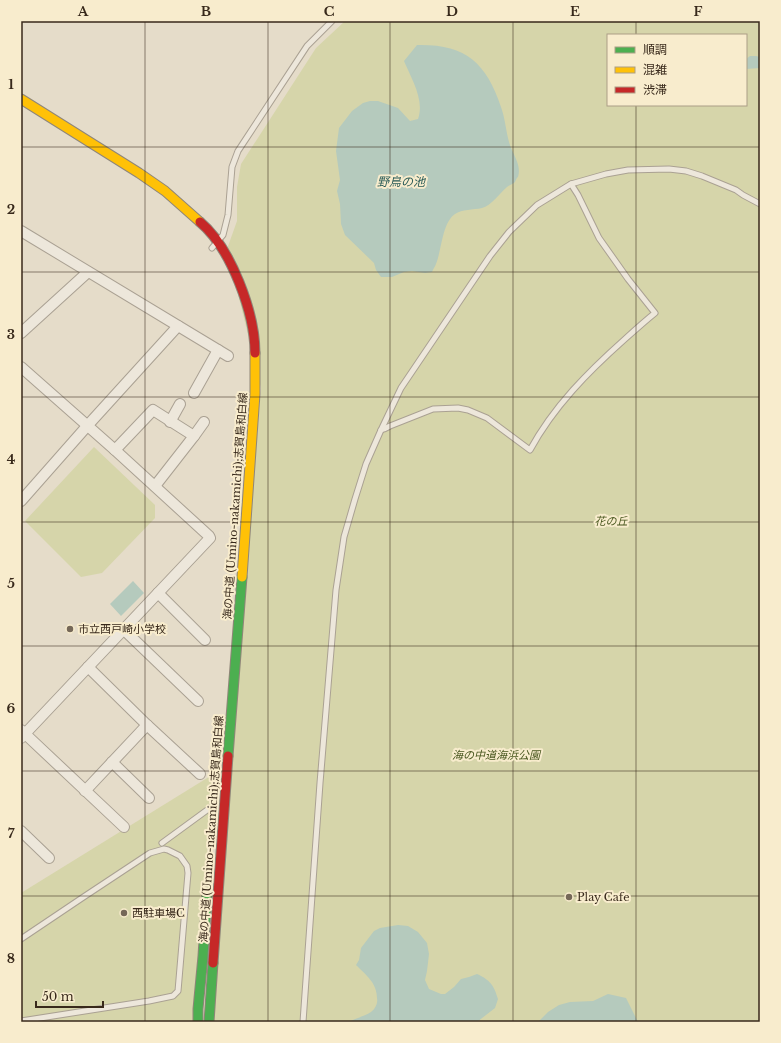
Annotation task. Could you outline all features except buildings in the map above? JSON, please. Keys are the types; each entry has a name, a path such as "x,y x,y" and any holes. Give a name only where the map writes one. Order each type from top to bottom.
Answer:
{"main road":[{"name":"海の中道 (Umino-nakamichi);志賀島和白線","path":"21,99 139,173 165,191 203,224 240,308 246,343 247,394 229,632"},
{"path":"21,106 161,199 185,218 198,233"},
{"name":"海の中道 (Umino-nakamichi);志賀島和白線","path":"209,1022 255,394 255,342 247,304 231,264 212,245"},
{"name":"海の中道 (Umino-nakamichi);志賀島和白線","path":"199,1022 198,1009 208,881"}],"street":[{"path":"21,231 228,356"},
{"path":"21,333 88,272"},
{"path":"21,501 178,326"},
{"path":"194,393 218,350"},
{"path":"21,367 88,425 210,536 210,538 88,667 22,734 124,827"},
{"path":"170,422 180,404"},
{"path":"115,450 153,410 194,436"},
{"path":"155,486 204,422"},
{"path":"158,593 205,640"},
{"path":"123,630 198,701"},
{"path":"88,667 200,774"},
{"path":"85,791 147,725"},
{"path":"112,762 149,798"},
{"path":"21,831 48,858"}],"lane":[{"path":"212,245 223,235 228,215 232,167 238,151 306,46 332,21"},
{"path":"303,1022 319,791 336,590 344,536 366,464 401,388 490,256 509,232 537,205 571,184 606,174 621,172 648,169 686,171 736,190 760,204"},
{"path":"381,430 433,409 458,408 468,410 487,418 530,450 556,409 584,376 655,313 628,279 599,238 571,184"},
{"path":"162,843 214,805"},
{"path":"21,939 150,853 164,849 168,850 180,856 187,866 188,873 178,991 173,996 21,1022"},
{"path":"199,1022 202,1020 204,1009 208,969 214,958"}],"green space":[{"name":"海の中道海浜公園","path":"345,21 760,21 760,1022 210,1022 261,388 227,249 237,221 237,187 241,164 316,48"},
{"path":"94,447 155,505 155,518 102,573 81,577 25,521"},
{"path":"212,775 194,1022 21,1022 21,893"}],"water":[{"name":"野鳥の池","path":"417,45 448,48 461,52 480,67 495,91 501,107 510,146 518,163 519,172 515,182 507,187 489,205 482,208 461,211 451,218 447,224 436,265 432,272 425,273 412,271 404,272 392,277 381,277 376,270 374,263 345,235 341,224 340,204 337,191 340,180 336,151 339,128 352,111 363,103 370,101 378,101 398,108 410,121 418,119 420,104 416,89 404,61"},
{"path":"750,56 760,57 760,68 747,69 747,58"},
{"path":"133,581 144,593 121,616 110,604"},
{"path":"398,925 408,926 418,932 427,943 429,954 425,980 429,989 445,994 461,979 477,974 485,978 495,990 498,999 495,1008 477,1022 349,1022 371,1012 377,1002 377,993 373,984 356,965 359,960 361,948 374,931 380,928"},
{"path":"608,994 626,998 638,1022 538,1022 548,1012 559,1005 570,1002 593,1001"}],"traffic: fast":[{"path":"228,756 242,577"},
{"path":"198,1022 207,892"},
{"path":"209,1022 213,963"}],"traffic: slow":[{"path":"21,99 139,173 165,191 200,222"},
{"path":"242,577 255,394 255,353"}],"traffic: jam":[{"path":"200,222 211,233 222,248 239,282 251,319 255,353"},
{"path":"213,963 228,756"}],"place":[{"name":"市立西戸崎小学校","path":"70,629"},
{"name":"Play Cafe","path":"569,897"},
{"name":"西駐車場C","path":"124,913"}],"park label":[{"name":"花の丘","path":"611,521"}]}
